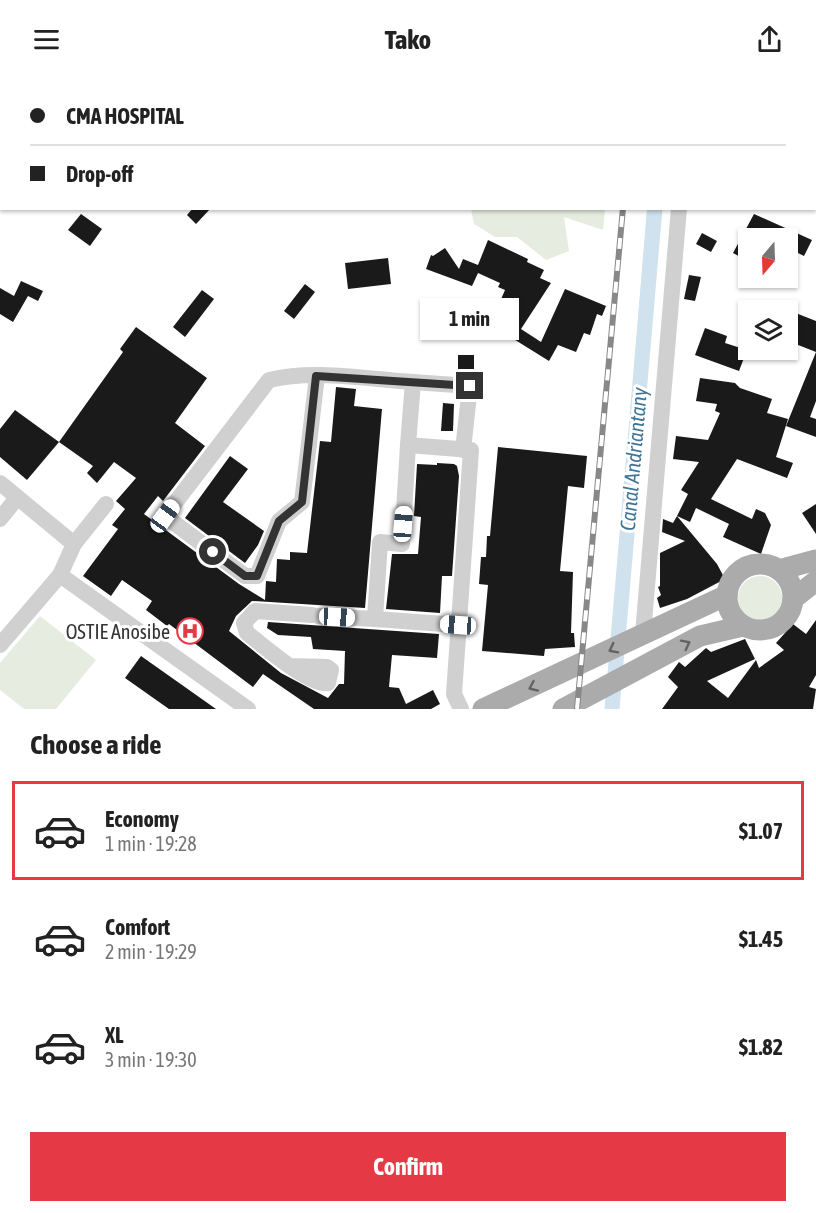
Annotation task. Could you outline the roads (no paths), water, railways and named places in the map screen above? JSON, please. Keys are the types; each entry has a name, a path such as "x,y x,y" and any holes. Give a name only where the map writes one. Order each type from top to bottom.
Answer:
{"main road":[{"path":"779,570 816,560"},
{"path":"768,566 779,570 790,583 793,599 790,611 774,627 754,630 743,626 731,613 727,595 732,581 746,567 768,566"},
{"path":"793,599 816,581"},
{"path":"483,709 727,595"},
{"path":"563,709 700,636 743,626"}],"street":[{"path":"643,634 679,210"},
{"path":"316,376 302,502 279,521 257,576 245,576 165,516 269,380 291,375 316,376 470,386 464,450"},
{"path":"375,619 380,542 402,544 413,382"},
{"path":"408,445 471,450 454,694 460,709"},
{"path":"0,483 74,544"},
{"path":"0,519 17,498"},
{"path":"0,645 60,575 74,544 106,504"},
{"path":"60,575 248,709"},
{"path":"291,666 247,633 244,623 255,611 458,625"}],"waterway":[{"path":"614,640 649,210"},
{"name":"Canal Andriantany","path":"612,709 655,210"},
{"path":"610,675 612,656"},
{"path":"607,709 609,692"}],"railway":[{"path":"577,709 623,210"}],"place":[{"name":"OSTIE Anosibe","path":"190,631"}]}
